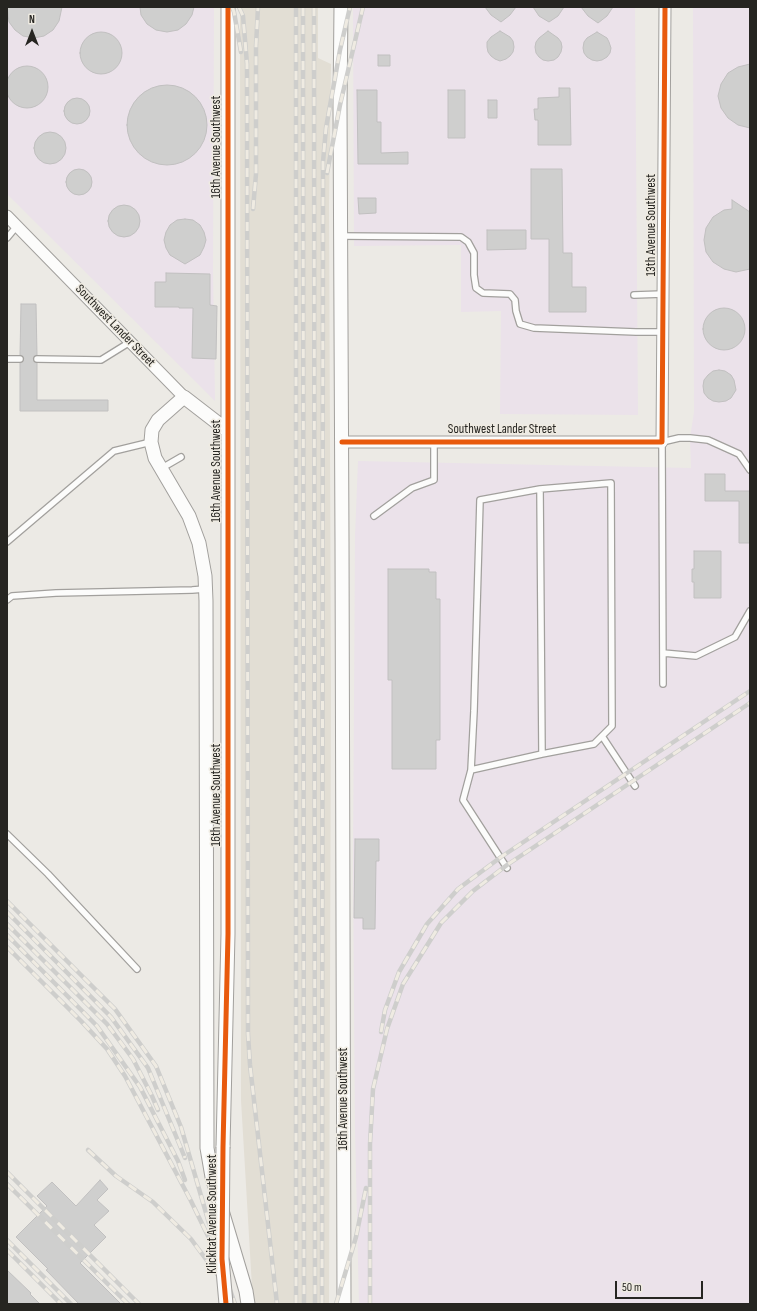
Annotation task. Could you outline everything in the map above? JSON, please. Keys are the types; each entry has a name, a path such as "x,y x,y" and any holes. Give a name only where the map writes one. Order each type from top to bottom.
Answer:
{"street":[{"name":"16th Avenue Southwest","path":"223,1147 228,934 228,7"},
{"name":"16th Avenue Southwest","path":"341,7 340,113 344,1304"},
{"name":"13th Avenue Southwest","path":"662,442 664,7"},
{"name":"Southwest Lander Street","path":"7,216 184,397 228,431"},
{"path":"151,442 152,430 158,420 184,397"},
{"name":"16th Avenue Southwest","path":"151,442 155,458 192,523 199,543 206,589 207,1148 212,1177 246,1292 248,1304"},
{"name":"Southwest Lander Street","path":"342,442 662,442"},
{"name":"Klickitat Avenue Southwest","path":"223,1147 222,1259 226,1304"}],"lane":[{"path":"7,238 17,226"},
{"path":"341,236 461,237 468,242 474,253 476,288 483,293 510,294 515,300 516,311 520,324 534,328 663,332"},
{"path":"634,295 663,294"},
{"path":"37,359 100,360 130,342"},
{"path":"7,359 20,359"},
{"path":"663,684 662,442 679,438 708,440 739,454 750,470"},
{"path":"374,516 412,488 434,480 434,441"},
{"path":"7,542 114,451 151,442"},
{"path":"162,469 181,457"},
{"path":"471,770 594,744 612,726 611,483 540,489 480,500 471,770 463,800 507,868"},
{"path":"540,489 542,754"},
{"path":"7,600 12,596 56,593 206,589"},
{"path":"663,653 696,656 735,637 750,611"},
{"path":"602,736 635,786"},
{"path":"7,834 48,874 137,969"}],"shaded area":[{"path":"7,7 214,7 213,271 215,401 7,194"},
{"path":"240,7 318,7 318,58 331,64 329,205 331,686 329,1304 253,1304 241,1100"},
{"path":"353,7 635,7 638,415 500,414 501,311 461,312 461,245 354,246"},
{"path":"693,7 750,7 750,1304 359,1304 355,1130 353,866 355,536 358,461 691,468 690,438 694,412"}],"building":[{"path":"7,7 62,7 59,21 53,30 44,36 34,38 23,36 15,30 9,22"},
{"path":"140,7 194,7 192,15 186,24 178,30 167,32 156,30 147,24 141,15"},
{"path":"485,7 516,7 510,15 501,22 491,15"},
{"path":"533,7 564,7 558,16 549,22 539,16"},
{"path":"581,7 613,7 607,16 598,23 588,16"},
{"path":"500,31 510,37 513,41 514,47 510,56 500,61 491,56 488,52 487,42 491,37"},
{"path":"548,31 558,38 562,47 558,57 554,60 548,61 539,57 536,53 535,47 539,38"},
{"path":"101,32 116,38 122,53 116,68 101,74 86,68 80,53 86,38"},
{"path":"597,32 607,38 611,48 607,57 597,61 587,57 583,48 584,42 587,38"},
{"path":"378,55 390,55 390,66 378,66"},
{"path":"750,64 750,128 738,125 728,118 721,108 718,96 721,84 728,73 738,67"},
{"path":"27,66 42,72 48,87 42,102 27,108 12,102 6,87 12,72"},
{"path":"167,85 182,88 195,97 204,110 207,125 204,140 195,153 182,162 167,165 152,162 139,153 130,140 127,125 130,110 139,97 152,88"},
{"path":"559,88 570,88 571,145 538,145 538,120 535,120 534,109 538,109 538,98 559,97"},
{"path":"357,90 377,90 377,122 381,122 381,153 408,152 408,164 358,164"},
{"path":"448,90 465,90 465,138 448,138"},
{"path":"77,98 86,102 90,111 86,120 77,124 68,120 64,111 68,102"},
{"path":"488,100 497,100 497,118 488,118"},
{"path":"47,132 53,132 63,139 66,148 65,154 59,161 53,164 47,164 37,157 34,151 34,145 41,135"},
{"path":"79,169 88,173 92,182 88,191 79,195 70,191 66,182 70,173"},
{"path":"531,169 562,169 563,253 572,253 572,287 586,287 586,312 549,312 549,239 531,239"},
{"path":"358,198 376,198 376,213 359,214"},
{"path":"732,200 750,212 750,269 736,272 724,269 713,262 706,252 704,240 706,228 713,217 724,210 732,209"},
{"path":"121,205 127,205 136,209 140,221 136,233 127,237 121,237 112,233 108,224 108,218 112,209"},
{"path":"177,220 193,220 200,225 206,240 200,255 185,264 170,255 164,240 170,225"},
{"path":"487,230 526,230 526,249 487,250"},
{"path":"166,273 210,274 210,305 217,306 216,359 192,358 193,308 155,307 155,282 166,282"},
{"path":"21,304 36,304 37,355 33,359 37,363 37,400 108,400 108,411 20,411 20,363 24,359 20,355"},
{"path":"724,308 739,314 745,329 739,344 724,350 709,344 703,329 709,314"},
{"path":"713,371 725,371 731,375 734,380 736,390 731,398 726,401 719,402 708,398 704,393 703,386 704,380 708,375"},
{"path":"705,474 725,474 725,491 750,491 750,543 739,543 739,501 705,501"},
{"path":"694,551 721,551 721,598 694,598 692,569 694,569"},
{"path":"388,569 429,569 429,572 436,572 436,599 440,599 440,740 436,740 436,769 392,769 392,680 388,680"},
{"path":"355,839 379,839 379,861 376,861 375,929 363,929 363,918 354,918"},
{"path":"100,1180 108,1189 97,1200 109,1211 94,1225 106,1237 80,1263 121,1304 79,1304 46,1270 48,1269 16,1237 47,1206 37,1196 52,1182 76,1206"},
{"path":"7,1270 31,1293 30,1294 40,1304 7,1304"}],"railway":[{"path":"232,7 241,52"},
{"path":"239,7 243,16 247,64 248,1034 250,1065 277,1304"},
{"path":"253,209 256,174 256,46 258,7"},
{"path":"296,7 296,1304"},
{"path":"303,7 304,1304"},
{"path":"314,7 315,1304"},
{"path":"322,1304 323,162 326,128 340,50 350,7"},
{"path":"327,173 340,105 363,7"},
{"path":"381,1032 385,1010 399,972 427,924 458,889 501,857 750,691"},
{"path":"370,1304 370,1144 373,1089 387,1029 403,984 441,923 473,891 507,865 750,703"},
{"path":"7,901 115,1009 156,1066 181,1127 220,1261 235,1304"},
{"path":"7,912 111,1017 148,1068 185,1158"},
{"path":"7,924 107,1024 133,1059 158,1110"},
{"path":"7,935 97,1026 140,1087 178,1161 185,1180"},
{"path":"7,947 107,1049 125,1076 208,1236"},
{"path":"88,1150 116,1176 153,1202 191,1239 225,1285"},
{"path":"7,1172 139,1304"},
{"path":"7,1184 128,1304"},
{"path":"336,1304 356,1237 366,1188"},
{"path":"7,1240 71,1304"},
{"path":"7,1250 61,1304"}],"cycle path":[{"path":"226,1304 222,1259 228,934 228,7"},
{"path":"342,442 662,442 665,7"}]}
